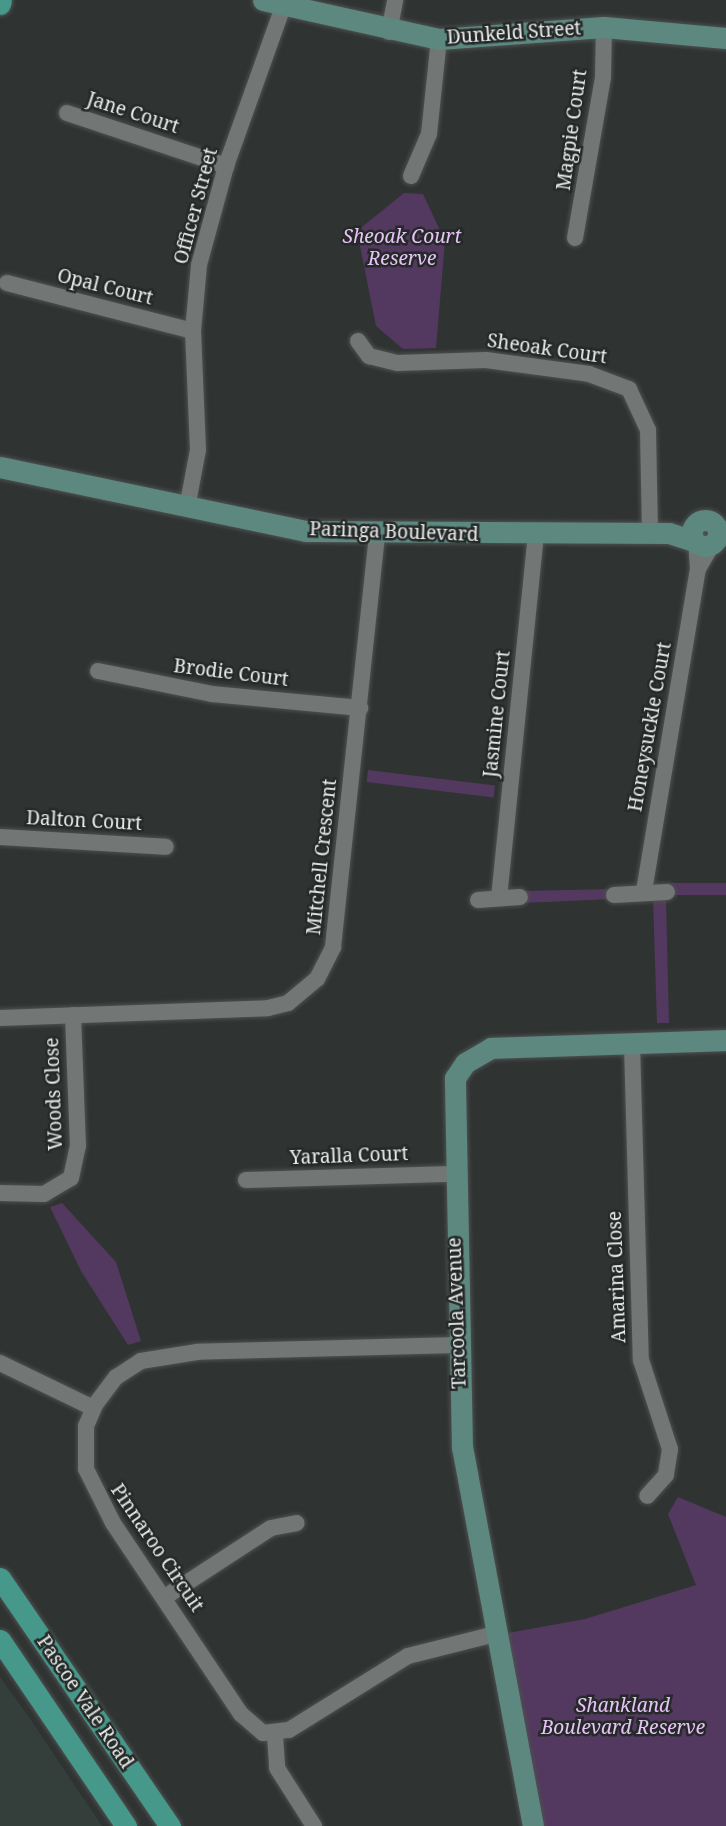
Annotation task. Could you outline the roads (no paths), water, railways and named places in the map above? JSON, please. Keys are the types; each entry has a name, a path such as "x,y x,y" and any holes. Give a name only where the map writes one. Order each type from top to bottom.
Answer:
{"main road":[{"name":"Pascoe Vale Road","path":"0,1578 170,1826"},
{"name":"Pascoe Vale Road","path":"0,1640 126,1826"}],"street":[{"path":"389,32 395,0"},
{"name":"Dunkeld Street","path":"273,4 389,32 439,39 604,27 726,38"},
{"name":"Officer Street","path":"187,508 198,450 193,331 199,265 273,4"},
{"name":"Magpie Court","path":"575,238 603,77 604,27"},
{"path":"411,176 429,134 439,39"},
{"name":"Jane Court","path":"67,113 226,166"},
{"name":"Opal Court","path":"7,283 193,331"},
{"name":"Sheoak Court","path":"358,341 369,356 397,363 499,361 589,374 629,388 648,430 660,533"},
{"name":"Paringa Boulevard","path":"0,467 306,531 377,536 660,533 710,535"},
{"name":"Jasmine Court","path":"499,898 536,535"},
{"name":"Honeysuckle Court","path":"644,891 698,569 710,535"},
{"name":"Mitchell Crescent","path":"0,1018 268,1008 288,1003 317,979 333,947 377,536"},
{"name":"Brodie Court","path":"94,671 212,694 359,709"},
{"name":"Dalton Court","path":"0,837 170,841 171,863"},
{"path":"614,895 644,891 667,892"},
{"path":"478,900 520,897"},
{"name":"Woods Close","path":"0,1193 44,1194 71,1178 78,1146 73,1016"},
{"name":"Tarcoola Avenue","path":"533,1826 462,1448 453,1174 455,1078 478,1052 726,1041"},
{"name":"Amarina Close","path":"632,1044 641,1360 670,1463 645,1498"},
{"name":"Yaralla Court","path":"243,1181 453,1174"},
{"name":"Pinnaroo Circuit","path":"275,1735 241,1714 90,1483 84,1449 93,1408 116,1377 165,1355 458,1345"},
{"path":"0,1363 93,1408"},
{"path":"165,1597 271,1528 298,1524"},
{"path":"314,1826 277,1768 275,1735 408,1656 495,1634"}],"park label":[{"name":"Sheoak Court Reserve","path":"402,248"},
{"name":"Shankland Boulevard Reserve","path":"623,1717"}]}
